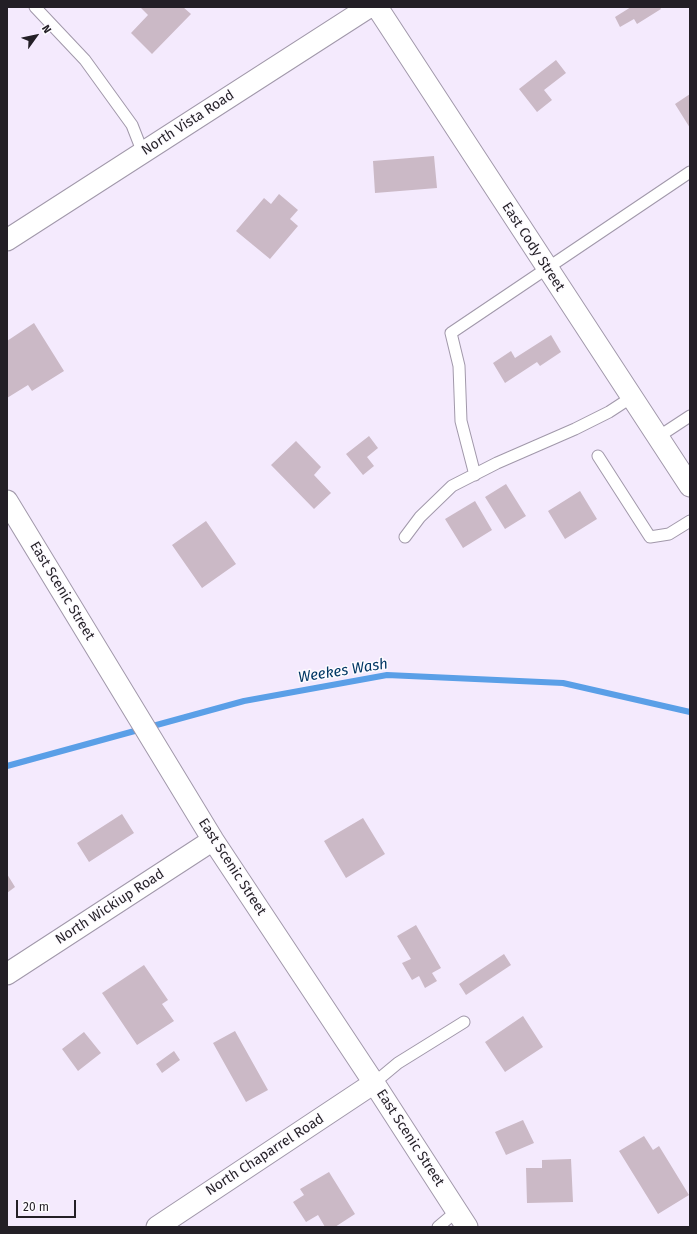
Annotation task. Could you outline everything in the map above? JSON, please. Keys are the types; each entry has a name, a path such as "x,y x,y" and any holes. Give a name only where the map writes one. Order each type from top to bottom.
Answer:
{"street":[{"name":"North Vista Road","path":"7,240 370,7"},
{"name":"East Cody Street","path":"377,7 690,486"},
{"name":"East Scenic Street","path":"7,501 213,840 462,1219"},
{"name":"North Wickiup Road","path":"7,974 213,840"},
{"name":"North Chaparrel Road","path":"157,1227 374,1083"}],"lane":[{"path":"35,7 85,60 132,125 143,153"},
{"path":"475,475 461,421 459,366 451,333 690,172"},
{"path":"405,537 420,518 452,486 497,463 575,429 609,412 632,397"},
{"path":"658,437 690,416"},
{"path":"598,456 650,537 669,534 690,521"},
{"path":"374,1083 398,1063 464,1022"},
{"path":"438,1227 462,1219"}],"building":[{"path":"140,7 183,7 191,14 152,54 131,33 148,15"},
{"path":"631,7 660,7 661,9 637,24 634,19 620,27 615,17"},
{"path":"556,60 566,73 544,90 552,100 537,112 519,89"},
{"path":"690,94 690,128 675,104"},
{"path":"434,156 437,188 375,193 373,161"},
{"path":"279,194 298,210 290,219 298,226 270,259 236,231 264,198 271,204"},
{"path":"34,323 64,371 32,391 28,385 7,398 7,341"},
{"path":"551,335 561,352 540,366 537,362 505,383 493,363 511,351 515,358"},
{"path":"369,436 378,448 367,457 374,466 363,475 346,454"},
{"path":"296,441 321,467 314,475 331,493 314,509 271,465"},
{"path":"506,484 526,516 505,529 485,497"},
{"path":"580,491 597,519 565,539 548,511"},
{"path":"475,501 492,530 463,548 445,519"},
{"path":"206,521 236,564 202,588 172,545"},
{"path":"122,814 134,833 89,862 77,843"},
{"path":"363,818 385,854 346,878 324,841"},
{"path":"7,874 15,887 7,893"},
{"path":"416,925 441,968 432,973 437,981 425,988 419,976 412,980 402,963 411,959 397,936"},
{"path":"504,954 511,965 466,995 459,984"},
{"path":"144,965 168,1000 162,1004 174,1021 137,1045 102,993"},
{"path":"523,1016 543,1047 505,1072 485,1042"},
{"path":"235,1031 268,1090 246,1102 213,1043"},
{"path":"84,1032 101,1053 78,1071 62,1049"},
{"path":"174,1051 180,1060 162,1073 156,1064"},
{"path":"523,1120 534,1143 506,1155 495,1132"},
{"path":"644,1136 653,1150 659,1146 689,1195 658,1214 619,1151"},
{"path":"571,1159 573,1202 527,1203 526,1168 542,1168 542,1160"},
{"path":"329,1172 355,1214 335,1227 325,1227 318,1215 306,1222 293,1202 304,1195 300,1189"}],"waterway":[{"name":"Weekes Wash","path":"7,766 244,701 387,675 563,683 690,712"}]}
